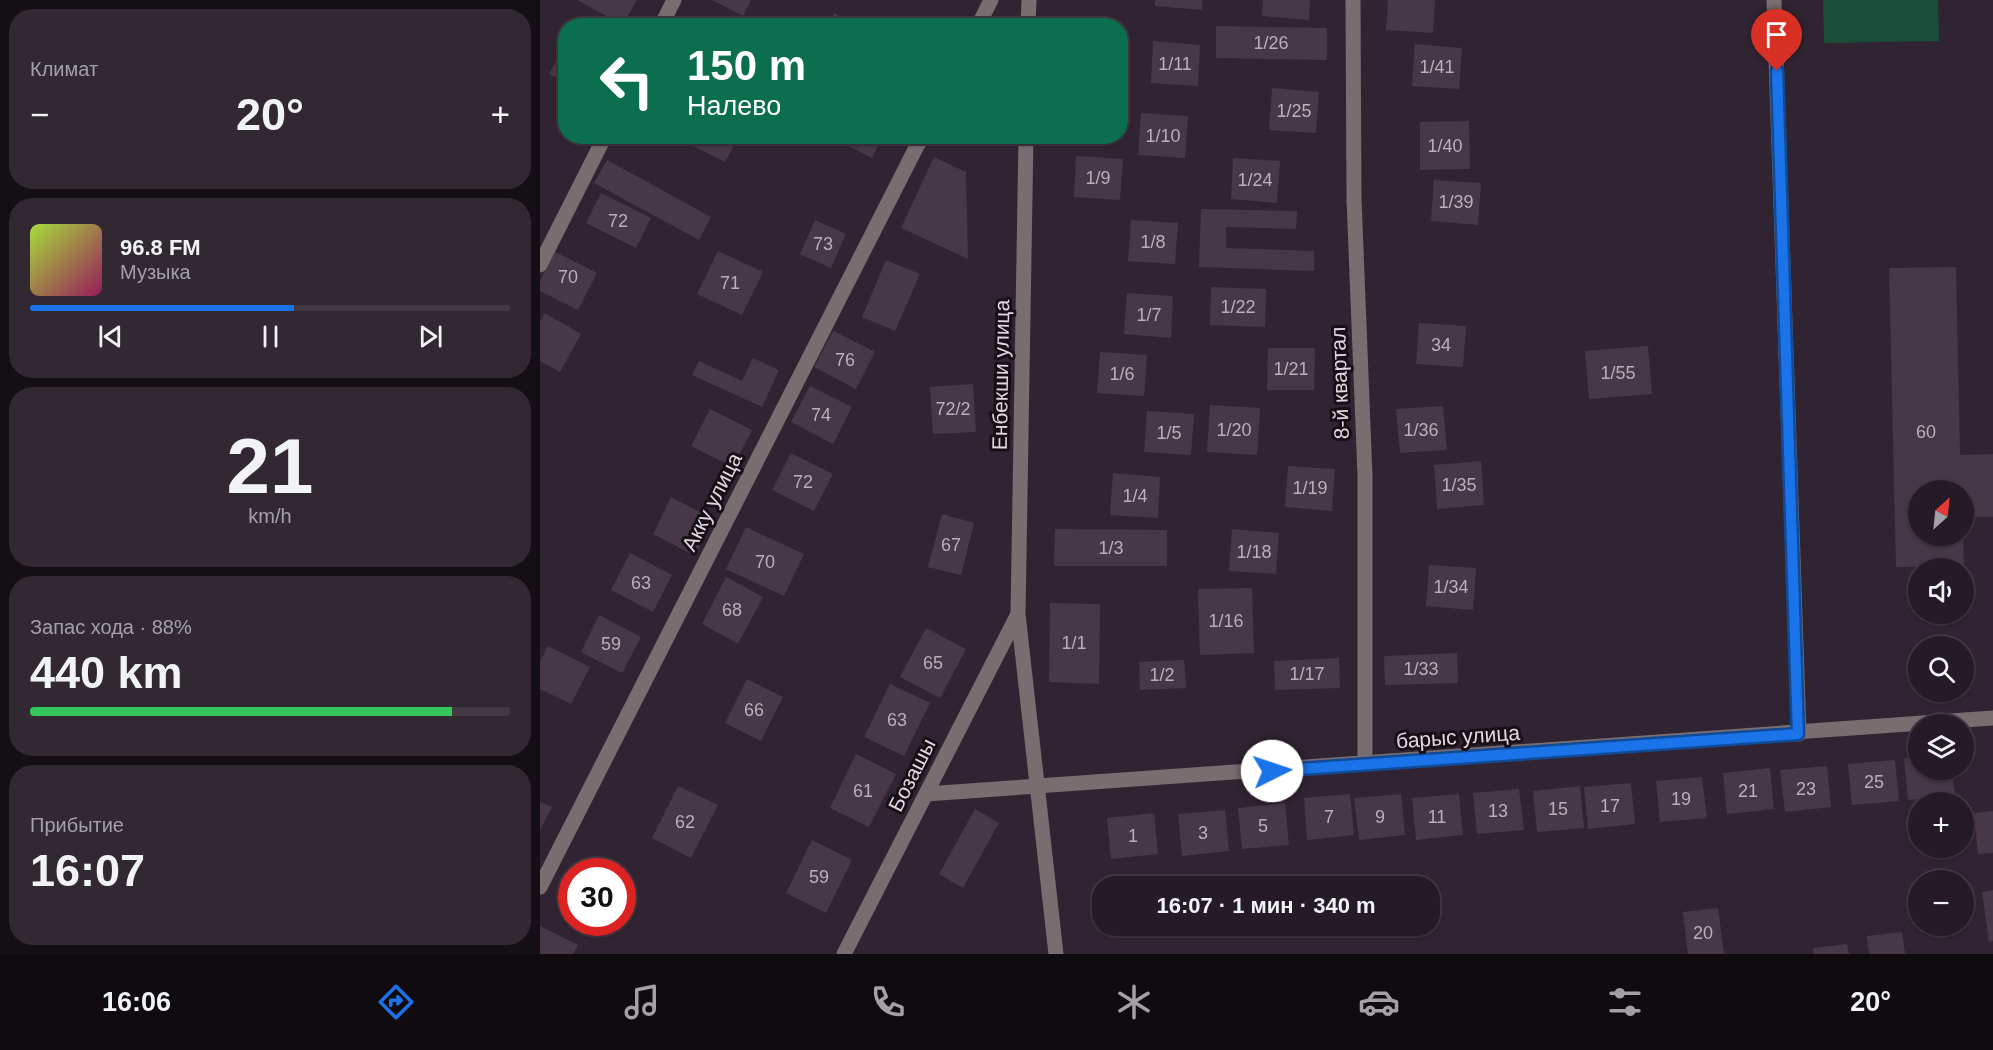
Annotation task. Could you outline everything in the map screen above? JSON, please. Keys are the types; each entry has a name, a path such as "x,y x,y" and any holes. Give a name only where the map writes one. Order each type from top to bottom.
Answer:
{"street":[{"path":"665,18 674,0"},
{"path":"982,18 991,0"},
{"path":"1028,18 1029,0"},
{"name":"8-й квартал","path":"1353,0 1354,199 1365,476 1365,764"},
{"path":"1774,0 1798,734"},
{"path":"540,265 601,144"},
{"name":"Акку улица","path":"540,887 918,144"},
{"name":"Енбекши улица","path":"1026,144 1018,614 1056,954"},
{"name":"Бозашы","path":"844,954 1018,614"},
{"name":"барыс улица","path":"926,794 1798,734 1993,718"}],"green space":[{"path":"1823,0 1938,0 1939,41 1824,43"}],"building":[{"path":"577,0 637,0 627,18 610,18"},
{"path":"712,0 751,0 743,16"},
{"path":"1155,0 1202,0 1202,10 1155,6"},
{"path":"1263,0 1310,0 1309,20 1262,16"},
{"path":"1388,0 1435,0 1433,33 1386,30"},
{"path":"834,13 844,18 832,18"},
{"path":"1216,26 1327,28 1327,60 1216,58"},
{"path":"1153,41 1200,45 1198,86 1151,83"},
{"path":"1415,44 1462,48 1459,89 1412,86"},
{"path":"558,58 558,79 549,74"},
{"path":"1272,88 1319,92 1316,133 1269,130"},
{"path":"1141,113 1188,116 1185,158 1138,155"},
{"path":"1469,121 1470,169 1420,170 1420,122"},
{"path":"689,144 735,144 725,162"},
{"path":"845,144 879,144 872,158"},
{"path":"1076,156 1123,159 1120,200 1074,197"},
{"path":"934,157 966,172 968,259 901,228"},
{"path":"1233,158 1280,161 1277,203 1231,199"},
{"path":"607,160 711,217 699,240 594,183"},
{"path":"1434,180 1481,183 1478,225 1431,221"},
{"path":"601,193 651,218 636,248 586,223"},
{"path":"1201,209 1297,211 1296,229 1226,227 1226,248 1314,251 1314,271 1199,267"},
{"path":"815,220 846,234 831,268 800,254"},
{"path":"1131,220 1178,223 1175,264 1128,261"},
{"path":"718,251 763,272 742,315 697,294"},
{"path":"555,252 597,273 578,310 540,291 540,281"},
{"path":"886,260 920,274 895,331 862,317"},
{"path":"1956,267 1960,455 1993,454 1993,517 1974,517 1974,480 1908,480 1908,546 1963,546 1964,558 1908,558 1908,567 1896,567 1889,268"},
{"path":"1211,287 1266,289 1265,327 1210,325"},
{"path":"1127,293 1173,296 1171,338 1124,334"},
{"path":"545,313 581,334 560,372 540,361 540,322"},
{"path":"1419,323 1466,326 1463,367 1416,364"},
{"path":"833,331 875,352 856,389 814,367"},
{"path":"1648,346 1652,394 1589,399 1585,351"},
{"path":"1268,348 1315,348 1314,390 1267,390"},
{"path":"1100,352 1147,355 1144,396 1097,393"},
{"path":"753,358 779,370 762,407 692,375 699,361 742,381"},
{"path":"973,384 976,432 933,434 930,387"},
{"path":"810,386 852,407 833,444 791,422"},
{"path":"1210,405 1260,408 1257,455 1207,452"},
{"path":"1443,406 1447,450 1400,453 1396,409"},
{"path":"710,409 752,430 733,467 691,446"},
{"path":"1147,411 1194,414 1191,455 1144,452"},
{"path":"791,453 833,474 814,511 772,490"},
{"path":"1481,461 1484,505 1437,509 1434,465"},
{"path":"1288,466 1335,469 1332,511 1285,507"},
{"path":"1113,473 1160,477 1158,518 1110,515"},
{"path":"671,497 713,519 695,556 653,534"},
{"path":"942,514 974,523 961,575 928,567"},
{"path":"746,527 804,554 784,596 726,569"},
{"path":"1055,529 1167,530 1167,566 1054,566"},
{"path":"1232,529 1279,533 1276,574 1229,571"},
{"path":"630,553 672,575 653,612 611,590"},
{"path":"1429,565 1476,568 1473,610 1426,606"},
{"path":"726,577 763,597 738,644 702,624"},
{"path":"1252,588 1254,653 1200,655 1198,589"},
{"path":"1050,603 1100,604 1099,684 1049,682"},
{"path":"599,615 641,637 622,673 581,652"},
{"path":"926,628 966,649 940,698 900,677"},
{"path":"548,646 590,667 571,704 540,689 540,662"},
{"path":"1457,653 1458,683 1385,685 1384,656"},
{"path":"1339,658 1340,688 1275,690 1274,661"},
{"path":"1184,660 1186,688 1140,690 1139,662"},
{"path":"747,679 783,697 761,741 725,723"},
{"path":"890,684 930,703 904,756 864,737"},
{"path":"856,754 896,774 869,827 830,808"},
{"path":"1904,758 1908,758 1908,780 1953,780 1955,792 1908,792 1908,800"},
{"path":"1895,760 1899,801 1852,805 1848,764"},
{"path":"1827,766 1831,807 1785,812 1780,770"},
{"path":"1770,768 1774,809 1727,814 1723,773"},
{"path":"1702,777 1707,818 1660,822 1656,781"},
{"path":"1631,783 1635,824 1588,829 1584,787"},
{"path":"678,786 718,805 691,858 652,838"},
{"path":"1580,786 1584,828 1537,832 1533,791"},
{"path":"1519,789 1524,830 1477,834 1473,793"},
{"path":"1350,794 1354,835 1307,840 1304,798"},
{"path":"1401,794 1405,835 1359,840 1354,798"},
{"path":"1459,794 1463,835 1416,840 1412,798"},
{"path":"540,802 552,807 540,830"},
{"path":"1285,803 1289,845 1242,849 1238,808"},
{"path":"975,809 999,823 963,888 939,874"},
{"path":"1225,810 1229,851 1182,856 1178,814"},
{"path":"1993,811 1993,853 1978,854 1974,813"},
{"path":"1154,813 1158,854 1111,859 1107,818"},
{"path":"812,840 852,860 826,913 786,893"},
{"path":"1993,890 1993,941 1989,942 1982,892"},
{"path":"1718,908 1724,954 1688,954 1683,912"},
{"path":"540,926 578,945 573,954 540,954"},
{"path":"1902,932 1905,954 1869,954 1867,936"},
{"path":"1847,944 1849,954 1813,954 1813,948"}],"route":[{"path":"1272,771 1798,734 1777,71"}]}
